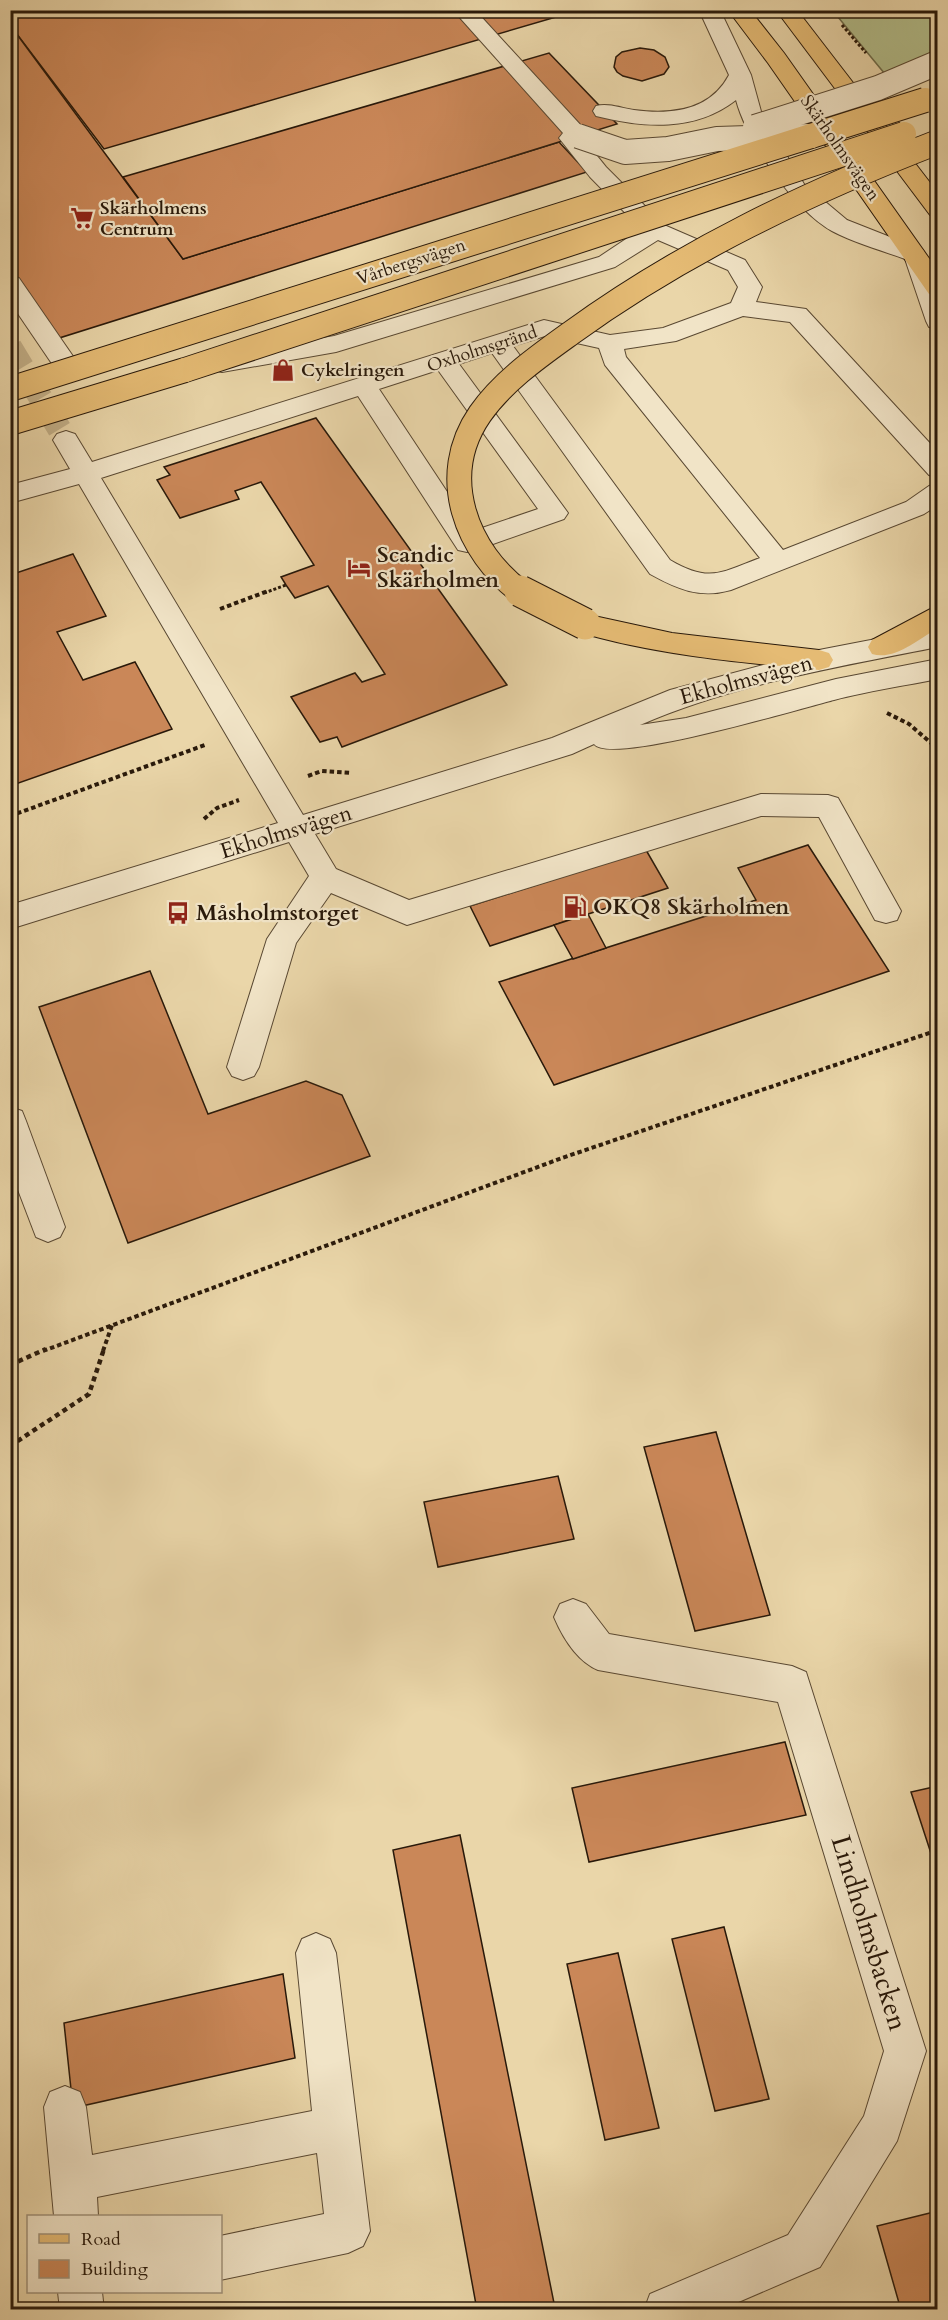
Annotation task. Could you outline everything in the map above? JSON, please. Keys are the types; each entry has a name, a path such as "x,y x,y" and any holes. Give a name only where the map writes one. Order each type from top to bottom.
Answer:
{"main road":[{"name":"Skärholmsvägen","path":"738,10 776,58 938,289"},
{"name":"Skärholmsvägen","path":"786,10 938,210"},
{"name":"Vårbergsvägen","path":"10,389 933,96"},
{"path":"10,423 185,370 938,123"},
{"path":"819,660 675,646 629,638 585,624 526,595 503,577 477,547 465,524 459,501 457,474 463,448 474,424 488,404 530,364 633,291 704,250 810,195 938,142"},
{"path":"882,647 938,615"}],"street":[{"path":"463,10 574,137 598,172 656,230 737,265 750,287 741,308 797,315 938,469"},
{"path":"709,10 740,75 751,115 795,188 839,225 915,255 938,321"},
{"path":"574,137 625,152 668,149 717,139 878,88 937,63"},
{"path":"604,111 646,120 678,118 706,109 729,95 740,75"},
{"path":"717,139 811,136"},
{"path":"185,370 347,340 607,262 656,230"},
{"path":"10,283 70,370"},
{"name":"Oxholmsgränd","path":"10,494 87,473 544,328 610,343 667,335 741,308"},
{"path":"610,343 614,359 778,562"},
{"path":"498,344 660,567 688,583 721,583 915,508 938,492"},
{"path":"364,386 467,543 555,513 444,361"},
{"path":"66,440 325,877 408,913 761,805 828,806 886,911"},
{"name":"Ekholmsvägen","path":"10,917 562,746 670,700 819,660 938,637"},
{"name":"Ekholmsvägen","path":"562,746 686,729 836,689 938,669"},
{"path":"243,1067 282,939 325,877"},
{"path":"10,1121 48,1227"},
{"name":"Lindholmsbacken","path":"573,1617 598,1651 792,1685 905,2051 882,2127 804,2251 666,2310"},
{"path":"222,2258 348,2231 316,1953"},
{"path":"65,2107 75,2198 335,2128"},
{"path":"80,2293 82,2310"}],"path":[{"path":"220,609 286,585"},
{"path":"836,689 909,724 938,748"},
{"path":"10,816 240,733"},
{"path":"10,1365 112,1324 562,1158 938,1030"},
{"path":"10,1446 89,1394 112,1324"}],"green space":[{"path":"833,11 937,11 937,53 885,74"}],"building":[{"path":"10,10 580,10 104,149 10,25"},
{"name":"Skärholmens Centrum","path":"10,25 183,259 559,142 587,172 56,339 10,272"},
{"path":"640,48 654,50 665,57 669,67 664,74 642,81 617,72 614,67 616,57 622,52"},
{"path":"549,53 617,124 183,259 123,177"},
{"path":"316,418 507,685 342,747 337,737 320,742 291,697 355,673 362,682 385,674 328,586 295,598 286,585 281,577 314,565 261,482 235,491 239,499 180,518 157,480 170,475 164,467"},
{"path":"73,554 106,616 57,632 83,680 135,662 172,729 10,786 10,575"},
{"path":"808,845 889,971 554,1085 499,982 756,900 738,868"},
{"path":"646,850 668,888 490,946 470,906"},
{"path":"588,914 606,948 573,959 554,925"},
{"path":"150,971 208,1114 306,1081 342,1095 370,1156 128,1243 39,1007"},
{"path":"716,1432 770,1615 695,1631 644,1447"},
{"path":"558,1476 574,1539 438,1567 424,1502"},
{"path":"785,1742 806,1815 589,1862 572,1788"},
{"path":"938,1786 938,1875 911,1792"},
{"path":"460,1835 555,2308 548,2310 477,2310 393,1850"},
{"path":"724,1927 769,2099 715,2111 672,1939"},
{"path":"618,1953 659,2128 605,2140 567,1964"},
{"path":"283,1974 295,2058 73,2108 64,2023"},
{"path":"938,2211 938,2310 901,2310 877,2226"}],"tunnel":[{"path":"10,347 66,440"}],"place":[{"name":"Skärholmens Centrum","path":"82,218"},
{"name":"Cykelringen","path":"283,370"},
{"name":"Scandic Skärholmen","path":"359,568"},
{"name":"OKQ8 Skärholmen","path":"575,907"},
{"name":"Måsholmstorget","path":"178,913"}]}
